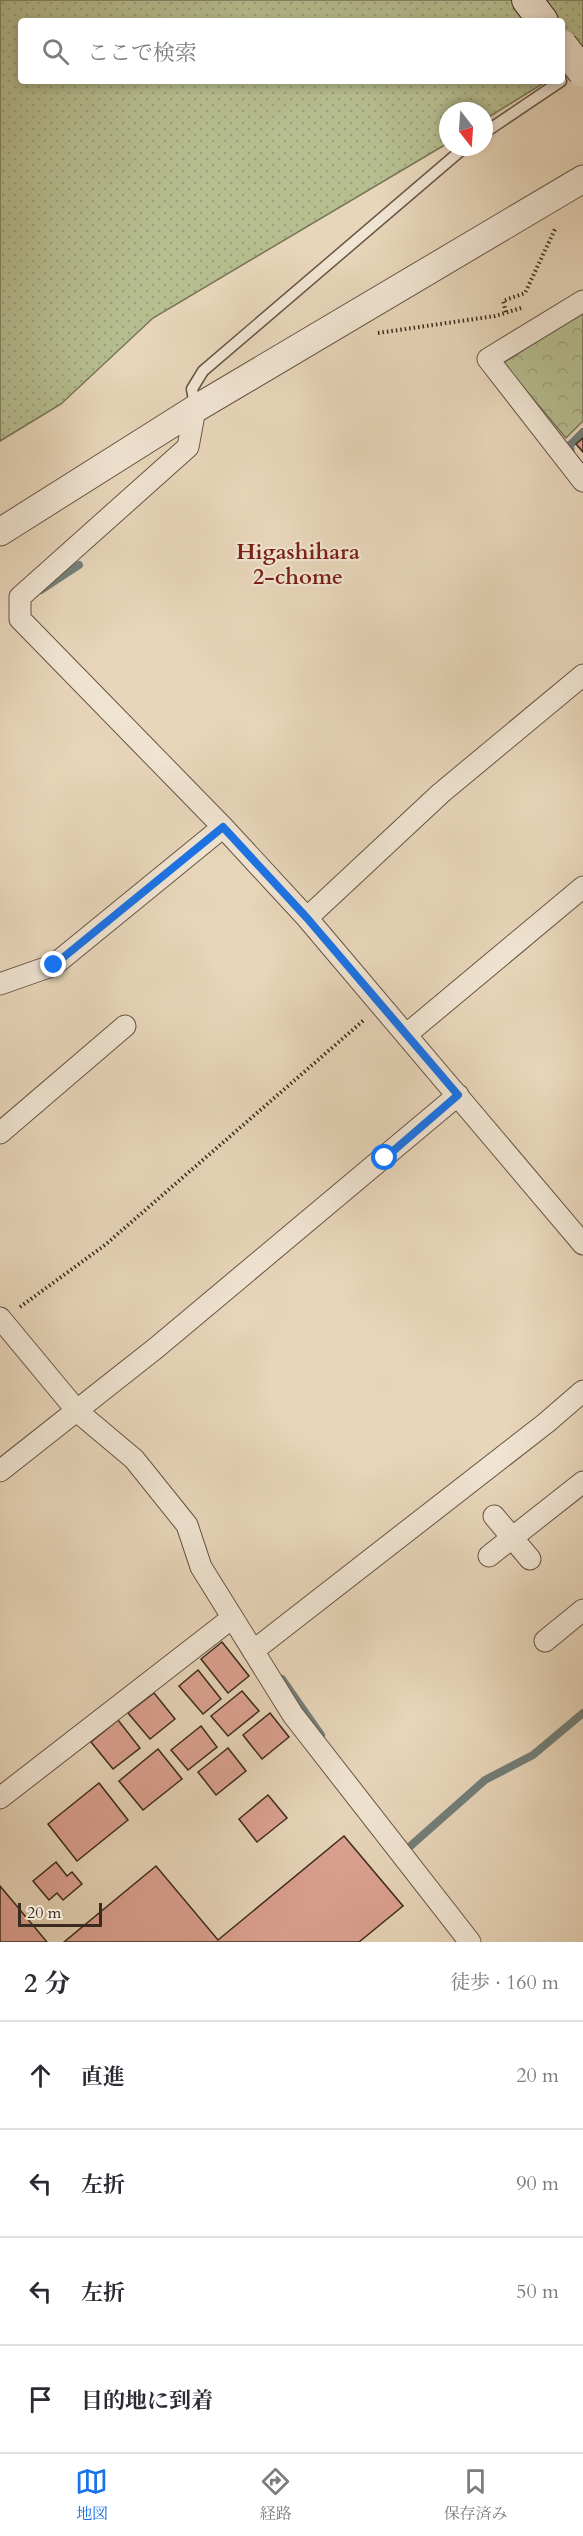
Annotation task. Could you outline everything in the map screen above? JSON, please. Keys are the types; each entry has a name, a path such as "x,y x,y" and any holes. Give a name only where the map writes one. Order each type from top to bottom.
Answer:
{"main road":[{"path":"527,0 541,18"},
{"path":"565,49 583,72"}],"street":[{"path":"0,532 195,409 583,179"},
{"path":"583,301 488,359 583,481"},
{"path":"195,409 188,447 20,597 20,619 223,827 307,918 583,1244"},
{"path":"307,918 441,793 583,675"},
{"path":"0,984 54,965 223,827"},
{"path":"407,1034 583,887"},
{"path":"0,1133 125,1026"},
{"path":"0,1471 67,1416 78,1412 458,1095"},
{"path":"7,1315 78,1412 134,1459 187,1525 201,1568 293,1715 470,1942"},
{"path":"253,1651 546,1423 583,1391"},
{"path":"489,1556 583,1482"},
{"path":"494,1516 530,1559"},
{"path":"545,1641 583,1610"},
{"path":"0,1798 232,1618"}],"lane":[{"path":"565,79 583,66"},
{"path":"493,127 558,84"},
{"path":"195,409 192,389 203,370 454,156"}],"path":[{"path":"506,312 503,302 525,293 557,225"},
{"path":"374,334 530,306"},
{"path":"7,1315 105,1245 381,1006"}],"green space":[{"path":"0,0 583,0 583,59 565,70 565,18 18,18 18,84 542,84 493,114 493,102 439,102 439,148 153,318 61,404 0,441"},
{"path":"583,311 583,421 566,438 503,363"}],"building":[{"path":"583,438 583,452 576,444"},
{"path":"222,1642 249,1676 228,1693 201,1659"},
{"path":"198,1670 221,1699 203,1714 179,1686"},
{"path":"242,1691 259,1711 228,1736 211,1716"},
{"path":"154,1693 175,1719 150,1739 128,1713"},
{"path":"270,1713 289,1737 262,1759 243,1735"},
{"path":"118,1720 140,1748 113,1769 91,1742"},
{"path":"201,1726 217,1747 188,1770 171,1750"},
{"path":"228,1748 246,1771 216,1795 198,1772"},
{"path":"158,1749 182,1779 143,1810 119,1781"},
{"path":"99,1783 128,1820 77,1861 48,1824"},
{"path":"268,1795 287,1818 257,1842 239,1819"},
{"path":"344,1836 403,1906 359,1942 64,1942 156,1866 218,1940"},
{"path":"56,1862 67,1876 72,1872 82,1884 63,1900 57,1893 49,1900 33,1881"},
{"path":"0,1886 47,1942 0,1942"}],"waterway":[{"path":"571,456 570,445 583,432"},
{"path":"41,590 79,565"},
{"path":"282,1679 321,1735"},
{"path":"403,1844 407,1849 485,1780 533,1755 583,1713"}],"district":[{"name":"Higashihara 2-chome","path":"298,564"}],"route":[{"path":"54,965 223,827 307,918 458,1095 385,1158"}]}
